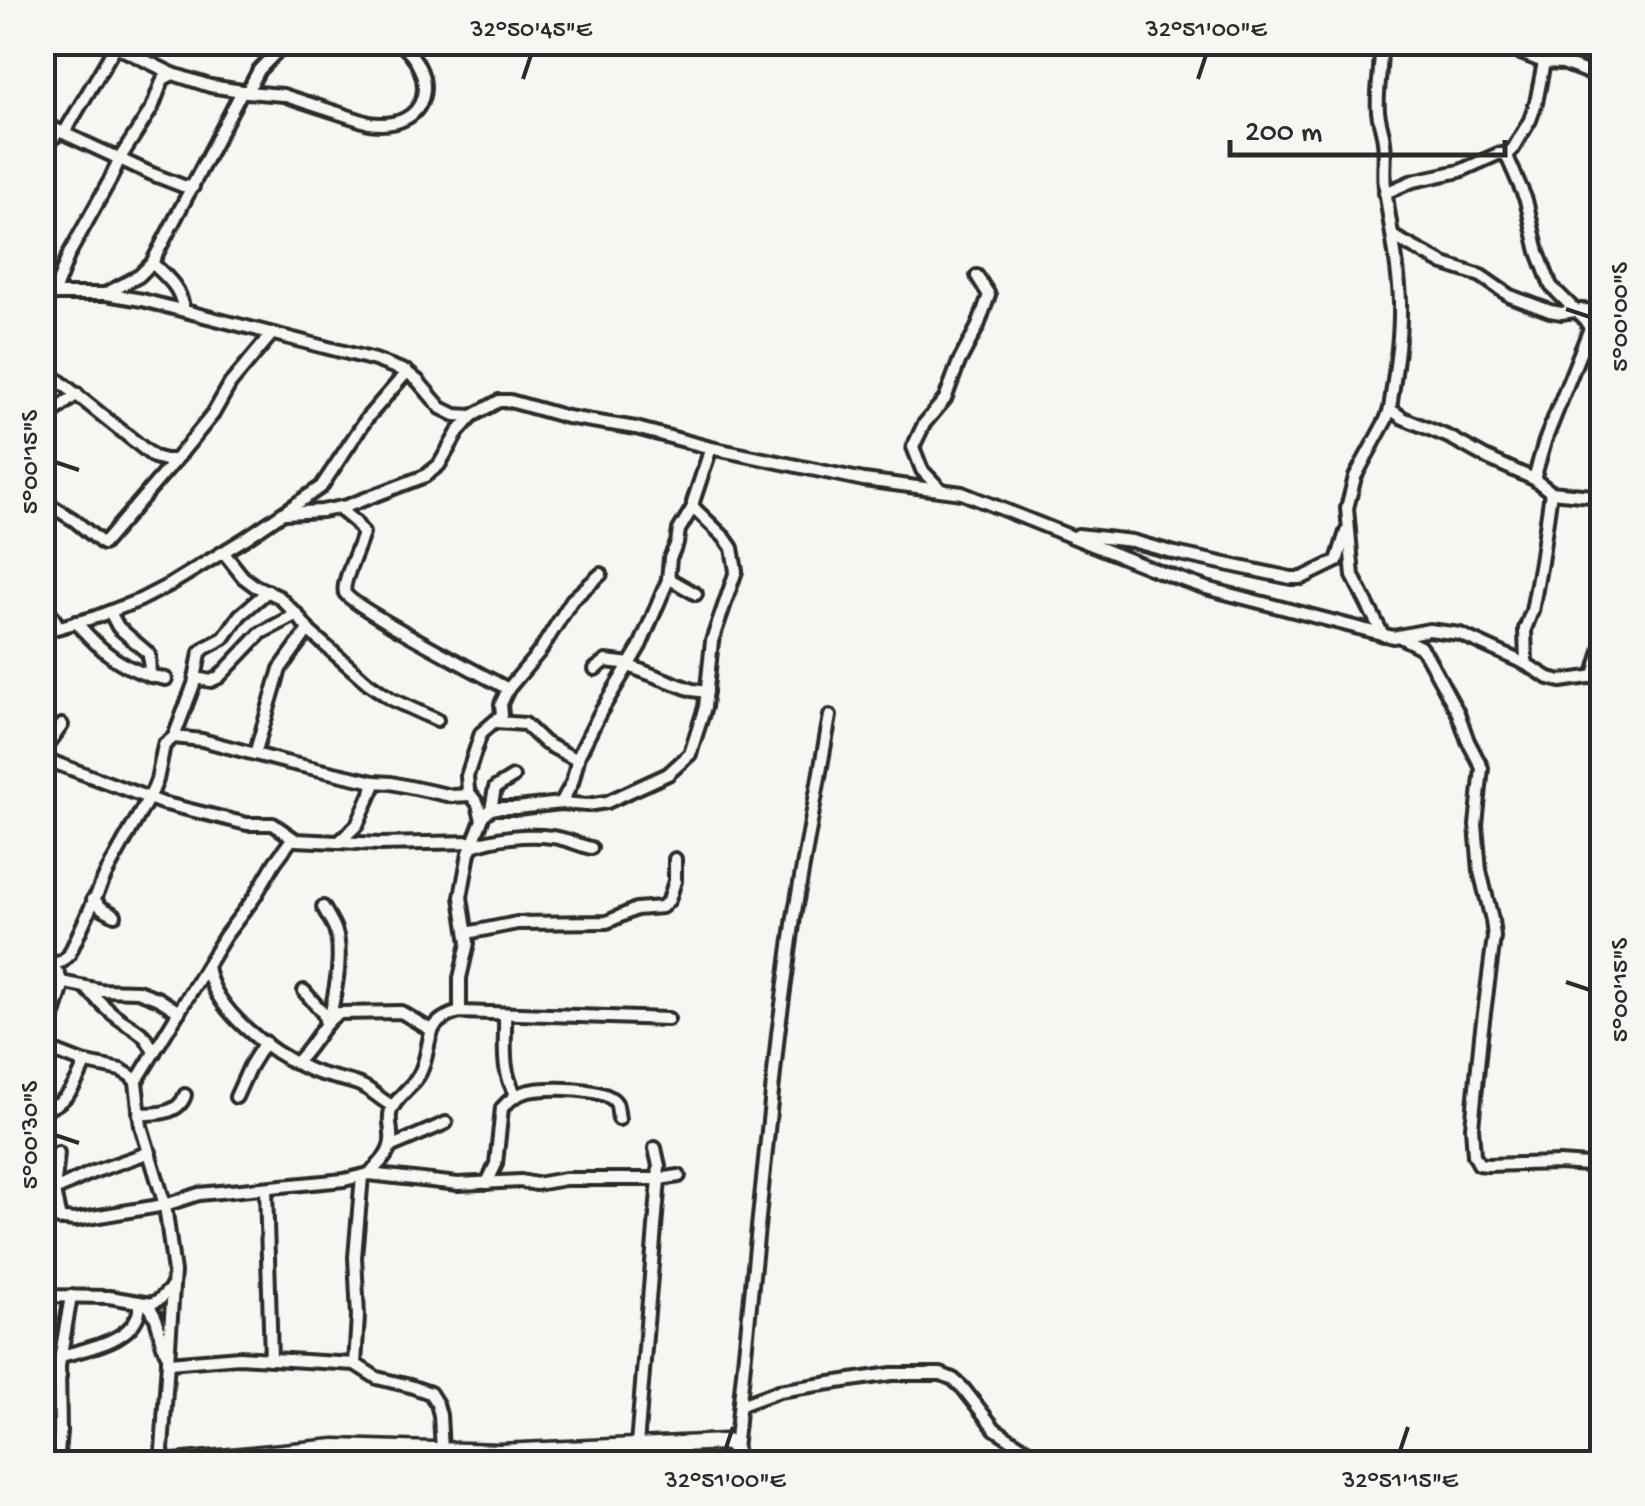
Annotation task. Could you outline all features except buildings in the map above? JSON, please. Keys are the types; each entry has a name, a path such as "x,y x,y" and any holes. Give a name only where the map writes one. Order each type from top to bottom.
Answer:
{"street":[{"path":"106,294 152,264 245,92 259,70 286,42"},
{"path":"42,153 61,132 111,45 173,74 210,86 283,95 382,125 398,124 414,115 422,98 424,86 415,61 398,42"},
{"path":"1380,42 1378,106 1400,328 1390,409 1355,477 1347,508 1353,576 1383,635"},
{"path":"1492,42 1602,78"},
{"path":"1386,193 1413,180 1450,174 1506,154 1530,120 1544,62"},
{"path":"173,74 162,79 152,108 120,158 48,294 106,294 358,355 406,372 441,408 455,415 472,416"},
{"path":"42,123 161,178 193,187"},
{"path":"1506,154 1526,200 1551,286 1590,328"},
{"path":"1394,238 1451,267 1481,276 1510,296 1558,312 1602,312"},
{"path":"152,264 178,290 182,310"},
{"path":"940,489 917,461 913,444 945,399 958,362 985,309 989,295 977,276"},
{"path":"1590,328 1602,325"},
{"path":"1534,479 1590,328"},
{"path":"42,500 103,544 213,414 234,379 271,335"},
{"path":"42,367 154,457 176,460"},
{"path":"42,632 110,612 155,592 224,553 321,487 367,418 406,372"},
{"path":"42,421 77,394"},
{"path":"281,513 338,508 425,476 439,465 472,416 510,401 566,417 636,428 864,480 978,498 1206,588 1399,637 1420,646 1458,713 1482,768 1477,804 1480,871 1494,938 1480,1036 1472,1127 1474,1155 1479,1164 1487,1165 1559,1162 1602,1166"},
{"path":"1390,409 1534,479 1551,492 1602,498"},
{"path":"561,803 600,712 640,646 668,578 679,530 693,507 711,448"},
{"path":"1526,664 1526,629 1551,492"},
{"path":"486,812 607,802 674,770 686,760 702,721 712,641 736,571 732,548 693,507"},
{"path":"338,508 363,534 346,580 347,596 508,690"},
{"path":"1062,534 1132,540 1277,576 1302,578 1337,562 1348,527"},
{"path":"224,553 243,577 279,598 308,630 368,683 437,720"},
{"path":"486,812 470,795 466,780 481,734 502,715 501,704 508,690 540,651 572,600 601,574"},
{"path":"668,578 696,594"},
{"path":"46,963 67,958 93,899 157,780 164,745 174,737 196,678 202,649 224,638 240,615 268,592"},
{"path":"42,599 59,627"},
{"path":"110,612 118,626 146,650 150,676"},
{"path":"196,678 216,680 261,632 296,614"},
{"path":"76,622 116,662 166,678"},
{"path":"255,754 280,669 308,630"},
{"path":"1399,637 1428,630 1460,634 1561,681 1598,675 1602,647"},
{"path":"595,669 606,661 630,664 692,690 708,692"},
{"path":"736,1457 778,1034 794,917 830,716"},
{"path":"495,722 525,724 554,750 577,760"},
{"path":"62,725 42,756 189,811 247,824 272,824 292,839 472,844 532,836 553,837 591,848"},
{"path":"174,737 202,740 376,782 452,796 470,795"},
{"path":"460,1012 460,978 468,933 460,897 472,844 496,788 512,777"},
{"path":"339,842 360,819 376,782"},
{"path":"136,1082 207,965 292,839"},
{"path":"468,933 517,923 607,922 636,909 662,907 672,891 675,859"},
{"path":"93,899 115,915"},
{"path":"295,1063 310,1050 328,1021 338,982 336,930 323,907"},
{"path":"46,963 56,969 62,982 47,1036 47,1050 120,1070 136,1082 139,1114 166,1204 173,1286 162,1463 334,1447 447,1455 726,1442 736,1457"},
{"path":"207,965 221,1001 264,1042 295,1063 358,1084 393,1106"},
{"path":"62,982 86,988 138,991 179,1012"},
{"path":"86,988 110,1012 142,1032 154,1053"},
{"path":"304,991 328,1021"},
{"path":"328,1021 339,1013 401,1012 431,1030"},
{"path":"355,1364 355,1257 366,1175 385,1157 390,1146 389,1117 393,1106 421,1072 431,1030 449,1015 460,1012 668,1020"},
{"path":"505,1014 504,1058 516,1095"},
{"path":"236,1097 264,1042"},
{"path":"42,1110 54,1107 70,1095 85,1063"},
{"path":"487,1183 496,1164 502,1108 516,1095 546,1089 595,1092 613,1099 619,1119"},
{"path":"139,1114 174,1109 185,1095"},
{"path":"390,1146 446,1123"},
{"path":"637,1444 659,1166 655,1148"},
{"path":"58,1152 48,1187 60,1219"},
{"path":"48,1187 150,1152"},
{"path":"42,1217 75,1220 166,1204 199,1194 366,1175 458,1184 679,1176"},
{"path":"266,1189 271,1359"},
{"path":"42,1296 109,1297 143,1303 160,1299 173,1286"},
{"path":"57,1464 61,1356 71,1296"},
{"path":"143,1303 159,1321 162,1346 170,1360"},
{"path":"61,1356 103,1344 126,1331 143,1303"},
{"path":"170,1360 271,1359 355,1364 377,1378 430,1393 437,1404 447,1455"},
{"path":"42,1374 60,1376"},
{"path":"741,1405 791,1389 892,1374 941,1374 963,1388 994,1428 1048,1464"}]}
